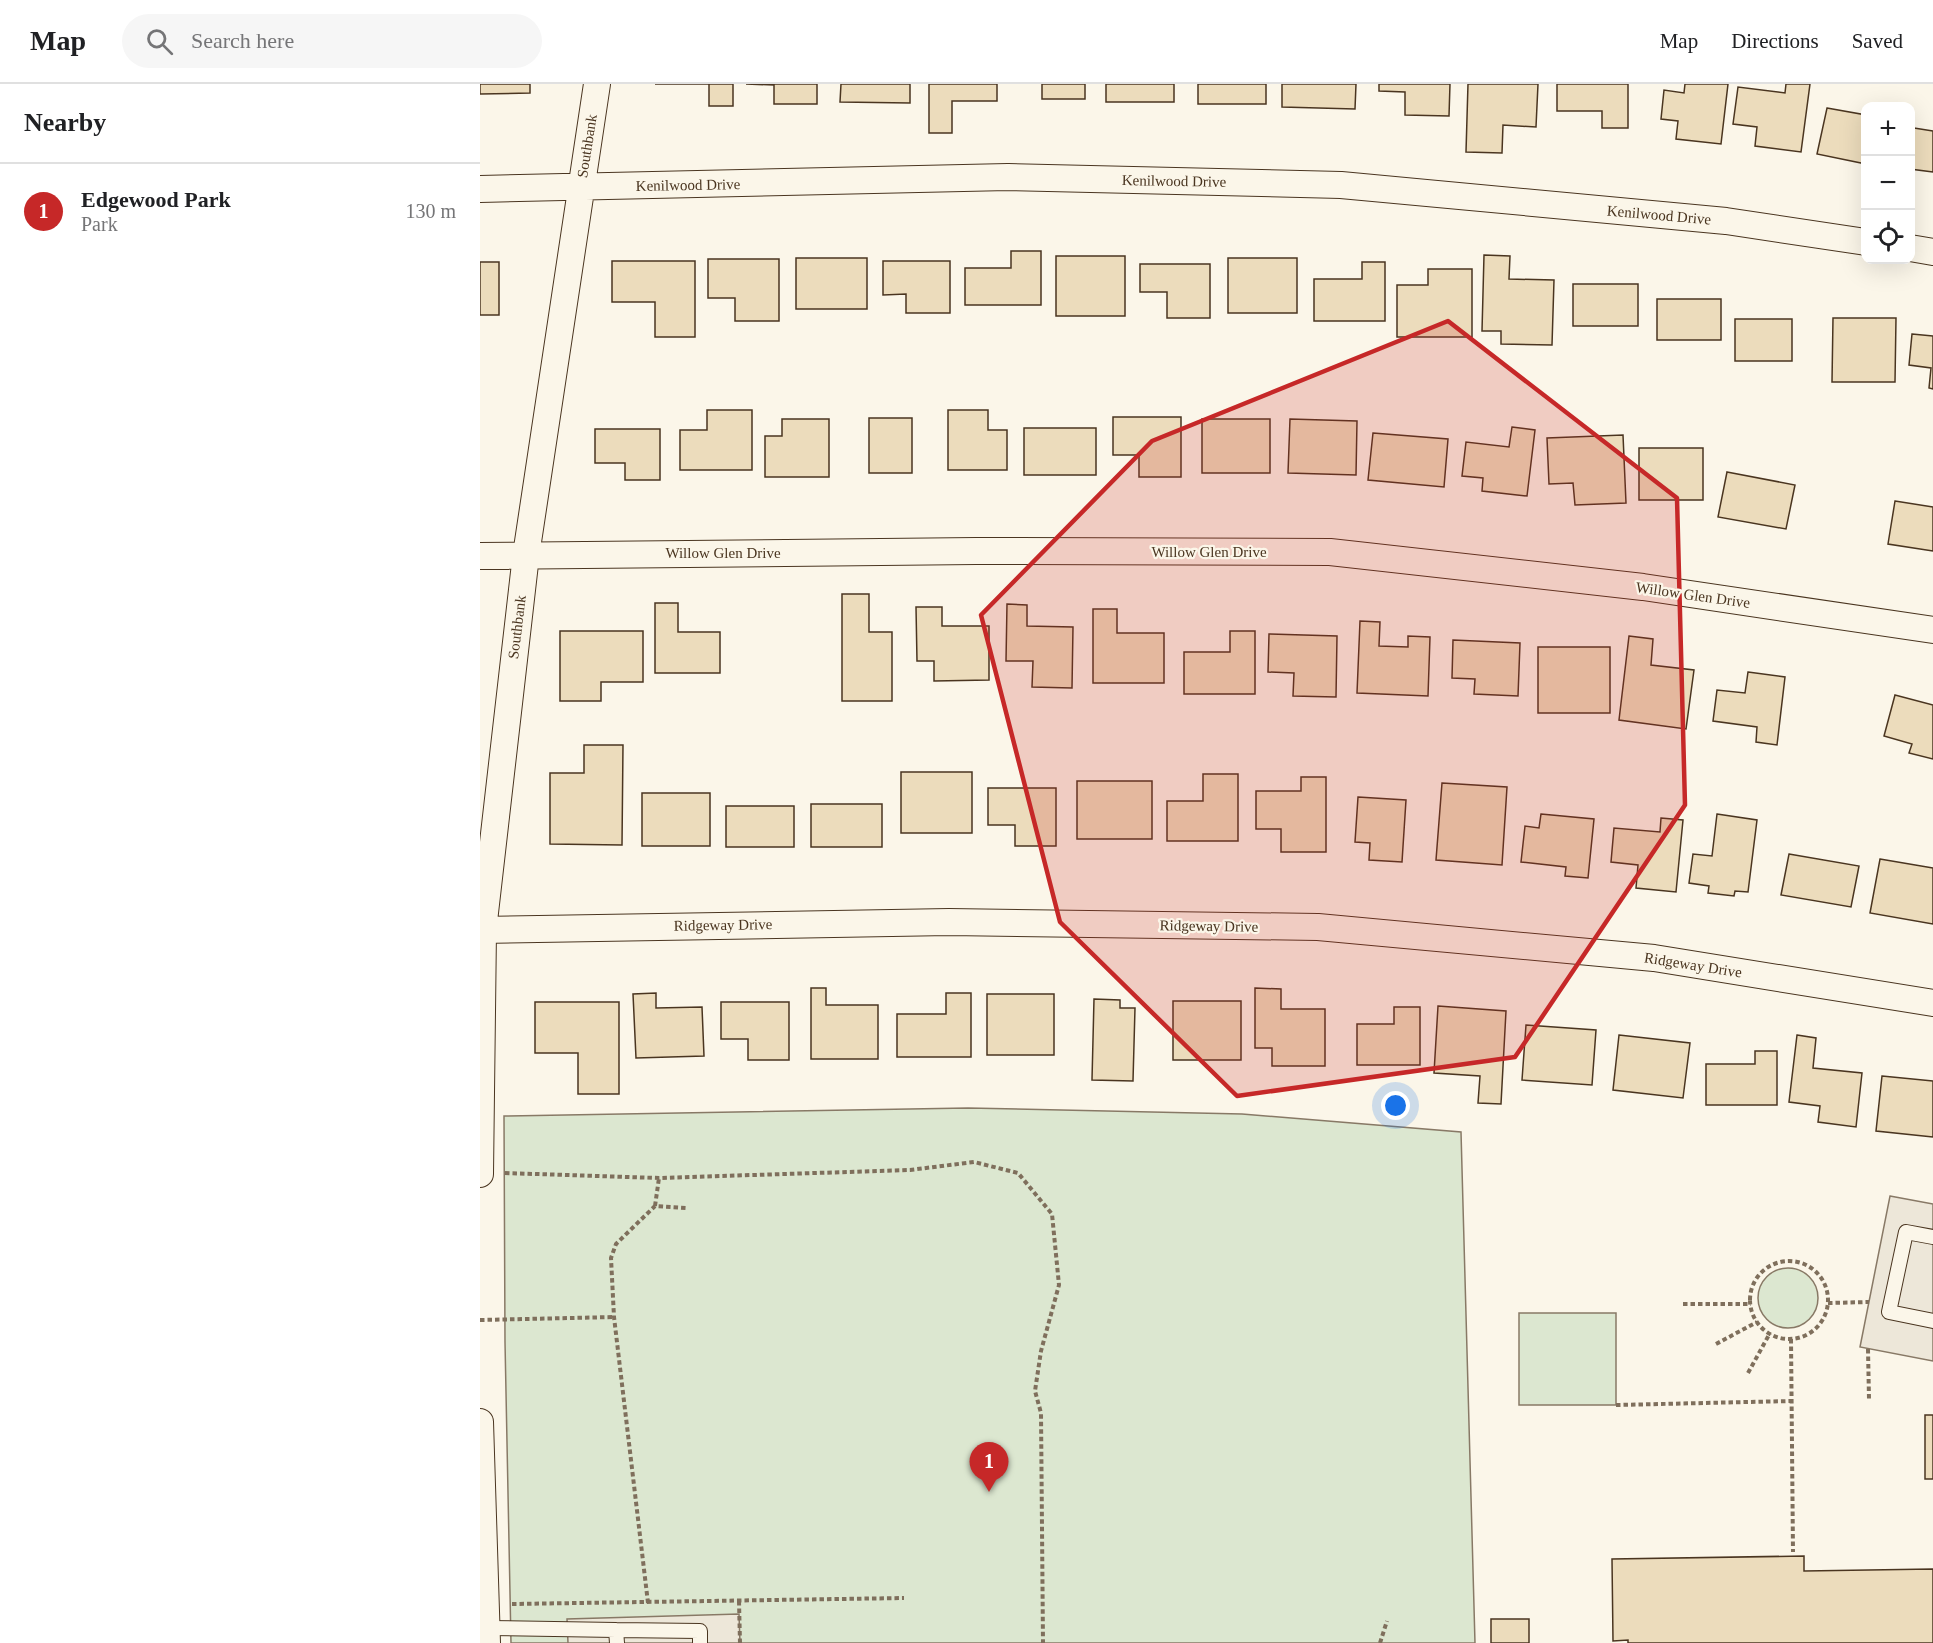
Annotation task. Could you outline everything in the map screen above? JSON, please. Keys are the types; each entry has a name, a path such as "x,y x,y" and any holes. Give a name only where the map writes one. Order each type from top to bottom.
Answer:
{"street":[{"name":"Southbank","path":"480,1173 481,930 526,555 597,84"},
{"name":"Kenilwood Drive","path":"480,189 1008,177 1341,185 1726,221 1861,241"},
{"path":"1915,249 1933,252"},
{"name":"Willow Glen Drive","path":"480,556 976,551 1330,552 1642,587 1933,630"},
{"name":"Ridgeway Drive","path":"481,930 949,921 1318,927 1654,958 1933,1003"},
{"path":"480,1422 487,1625"}],"lane":[{"path":"1933,1237 1906,1232 1889,1312 1933,1321"},
{"path":"487,1625 616,1637 700,1631 700,1643"}],"path":[{"path":"480,1173 659,1178 909,1170 974,1162 1018,1173 1052,1214 1059,1285 1041,1351 1035,1391 1041,1413 1043,1643"},
{"path":"648,1603 614,1317 611,1258 616,1244 655,1206 659,1178"},
{"path":"655,1206 686,1208"},
{"path":"1782,1262 1796,1262 1810,1267 1820,1276 1827,1289 1828,1303 1825,1317 1816,1328 1805,1336 1791,1339 1780,1338 1757,1322 1751,1304 1752,1290 1758,1277 1768,1267 1782,1262"},
{"path":"1828,1303 1891,1302"},
{"path":"1683,1304 1751,1304"},
{"path":"480,1320 614,1317"},
{"path":"1716,1344 1757,1322"},
{"path":"1748,1373 1770,1333"},
{"path":"1791,1339 1793,1552"},
{"path":"1868,1349 1869,1399"},
{"path":"1616,1405 1792,1401"},
{"path":"487,1625 648,1603 904,1598"},
{"path":"739,1601 740,1643"},
{"path":"1380,1643 1387,1621"}],"highlighted area":[{"path":"1448,321 1677,498 1685,805 1515,1057 1237,1096 1060,922 981,615 1152,441"}],"green space":[{"path":"968,1108 1242,1114 1461,1132 1475,1643 511,1643 505,1342 504,1116"},
{"path":"1782,1268 1794,1268 1805,1273 1813,1281 1818,1298 1816,1310 1805,1323 1794,1328 1782,1328 1771,1323 1763,1315 1758,1304 1758,1292 1763,1281 1771,1273"},
{"path":"1519,1313 1616,1313 1616,1405 1519,1405"}],"shaded area":[{"path":"1890,1196 1933,1204 1933,1361 1860,1347"},
{"path":"739,1614 740,1643 568,1643 567,1619"}],"building":[{"path":"480,84 530,84 530,93 480,94"},
{"path":"709,84 733,84 733,106 709,106"},
{"path":"746,84 817,84 817,104 774,104 774,85"},
{"path":"841,84 910,84 910,103 840,102"},
{"path":"929,84 997,84 997,101 952,101 952,133 929,133"},
{"path":"1042,84 1085,84 1085,99 1042,99"},
{"path":"1106,84 1174,84 1174,102 1106,102"},
{"path":"1198,84 1266,84 1266,104 1198,104"},
{"path":"1282,84 1356,84 1355,109 1282,107"},
{"path":"1379,84 1450,84 1449,116 1405,115 1405,92 1379,91"},
{"path":"1468,84 1538,84 1536,127 1503,125 1502,153 1466,152"},
{"path":"1557,84 1628,84 1628,128 1602,128 1602,111 1557,111"},
{"path":"1685,84 1728,84 1721,144 1676,139 1678,121 1661,119 1664,90 1684,93"},
{"path":"1786,84 1810,84 1801,152 1755,146 1757,127 1733,124 1738,87 1785,93"},
{"path":"1827,108 1861,114 1861,163 1817,154"},
{"path":"1915,128 1933,131 1933,172 1915,170"},
{"path":"1011,251 1041,251 1041,305 965,305 965,268 1011,268"},
{"path":"1484,255 1510,256 1509,279 1554,280 1552,345 1501,344 1501,331 1482,331"},
{"path":"1056,256 1125,256 1125,316 1056,316"},
{"path":"796,258 867,258 867,309 796,309"},
{"path":"1228,258 1297,258 1297,313 1228,313"},
{"path":"708,259 779,259 779,321 735,321 735,298 708,298"},
{"path":"612,261 695,261 695,337 655,337 655,302 612,302"},
{"path":"883,261 950,261 950,313 906,313 906,294 883,295"},
{"path":"480,262 499,262 499,315 480,315"},
{"path":"1362,262 1385,262 1385,321 1314,321 1314,279 1362,279"},
{"path":"1140,264 1210,264 1210,318 1167,318 1167,292 1140,292"},
{"path":"1428,269 1472,269 1472,337 1397,337 1397,285 1428,285"},
{"path":"1573,284 1638,284 1638,326 1573,326"},
{"path":"1657,299 1721,299 1721,340 1657,340"},
{"path":"1833,318 1896,318 1895,382 1832,382"},
{"path":"1735,319 1792,319 1792,361 1735,361"},
{"path":"1912,334 1933,336 1933,389 1929,388 1931,368 1909,365"},
{"path":"707,410 752,410 752,470 680,470 680,430 707,430"},
{"path":"948,410 988,410 988,430 1007,430 1007,470 948,470"},
{"path":"1113,417 1181,417 1181,477 1139,477 1139,455 1113,455"},
{"path":"869,418 912,418 912,473 869,473"},
{"path":"782,419 829,419 829,477 765,477 765,436 782,436"},
{"path":"1202,419 1270,419 1270,473 1202,473"},
{"path":"1290,419 1357,421 1356,475 1288,473"},
{"path":"1512,427 1535,430 1527,496 1482,491 1483,478 1462,476 1466,442 1509,447"},
{"path":"1024,428 1096,428 1096,475 1024,475"},
{"path":"595,429 660,429 660,480 625,480 625,463 595,463"},
{"path":"1373,433 1448,439 1444,487 1368,480"},
{"path":"1623,435 1626,503 1575,505 1573,483 1549,484 1547,438"},
{"path":"1639,448 1703,448 1703,500 1639,500"},
{"path":"1727,472 1795,485 1786,529 1718,517"},
{"path":"1895,501 1933,507 1933,551 1888,544"},
{"path":"842,594 869,594 869,632 892,632 892,701 842,701"},
{"path":"655,603 678,603 678,632 720,632 720,673 655,673"},
{"path":"1007,604 1027,605 1027,626 1073,627 1072,688 1032,687 1033,661 1006,661"},
{"path":"916,607 942,607 942,626 989,626 989,680 934,681 934,661 917,661"},
{"path":"1093,609 1117,609 1117,633 1164,633 1164,683 1093,683"},
{"path":"1360,621 1380,622 1379,646 1408,647 1408,636 1430,637 1428,696 1357,693"},
{"path":"560,631 643,631 643,682 601,682 601,701 560,701"},
{"path":"1230,631 1255,631 1255,694 1184,694 1184,652 1230,652"},
{"path":"1269,634 1337,636 1336,697 1293,696 1294,673 1268,672"},
{"path":"1629,636 1653,639 1651,665 1694,670 1686,729 1619,720"},
{"path":"1453,640 1520,643 1518,696 1474,694 1475,679 1452,678"},
{"path":"1538,647 1610,647 1610,713 1538,713"},
{"path":"1748,672 1785,677 1777,745 1756,742 1757,727 1713,721 1717,690 1745,693"},
{"path":"1895,695 1933,705 1933,759 1909,753 1912,744 1884,736"},
{"path":"584,745 623,745 622,845 550,844 550,773 584,773"},
{"path":"901,772 972,772 972,833 901,833"},
{"path":"1203,774 1238,774 1238,841 1167,841 1167,801 1203,801"},
{"path":"1301,777 1326,777 1326,852 1281,852 1281,829 1256,829 1256,791 1301,791"},
{"path":"1077,781 1152,781 1152,839 1077,839"},
{"path":"1442,783 1507,787 1502,865 1436,860"},
{"path":"988,788 1056,788 1056,846 1015,846 1015,825 988,825"},
{"path":"642,793 710,793 710,846 642,846"},
{"path":"1358,797 1406,800 1402,862 1369,860 1370,843 1355,842"},
{"path":"811,804 882,804 882,847 811,847"},
{"path":"726,806 794,806 794,847 726,847"},
{"path":"1541,814 1594,819 1588,878 1565,876 1566,867 1521,862 1525,826 1539,828"},
{"path":"1717,814 1757,820 1748,892 1735,891 1734,896 1708,893 1709,886 1689,883 1693,854 1712,856"},
{"path":"1661,818 1683,820 1676,892 1636,888 1638,865 1611,862 1614,828 1660,832"},
{"path":"1789,854 1859,866 1851,907 1781,895"},
{"path":"1880,859 1933,868 1933,924 1870,913"},
{"path":"811,988 826,988 826,1005 878,1005 878,1059 811,1059"},
{"path":"1255,988 1281,989 1281,1009 1325,1009 1325,1066 1272,1066 1272,1048 1255,1048"},
{"path":"656,993 656,1008 702,1007 704,1056 636,1058 633,994"},
{"path":"946,993 971,993 971,1057 897,1057 897,1014 946,1014"},
{"path":"987,994 1054,994 1054,1055 987,1055"},
{"path":"1094,999 1120,1000 1120,1008 1135,1008 1133,1081 1092,1080"},
{"path":"1173,1001 1241,1001 1241,1060 1173,1060"},
{"path":"535,1002 619,1002 619,1094 578,1094 578,1053 535,1053"},
{"path":"721,1002 789,1002 789,1060 748,1060 748,1039 721,1039"},
{"path":"1438,1006 1506,1011 1501,1104 1478,1103 1480,1076 1434,1073"},
{"path":"1394,1007 1420,1007 1420,1065 1357,1065 1357,1024 1394,1024"},
{"path":"1526,1025 1596,1030 1592,1085 1522,1080"},
{"path":"1619,1035 1690,1043 1683,1098 1613,1090"},
{"path":"1797,1035 1816,1038 1813,1068 1862,1073 1856,1127 1818,1122 1820,1106 1789,1102"},
{"path":"1755,1051 1777,1051 1777,1105 1706,1105 1706,1064 1755,1064"},
{"path":"1882,1076 1933,1081 1933,1137 1876,1131"},
{"path":"1925,1415 1933,1415 1933,1479 1925,1479"},
{"path":"1804,1556 1804,1571 1933,1569 1933,1643 1628,1643 1628,1640 1613,1641 1612,1559"},
{"path":"1491,1619 1529,1619 1529,1643 1491,1643"}],"place":[{"name":"Edgewood Park","path":"989,1492"}]}
